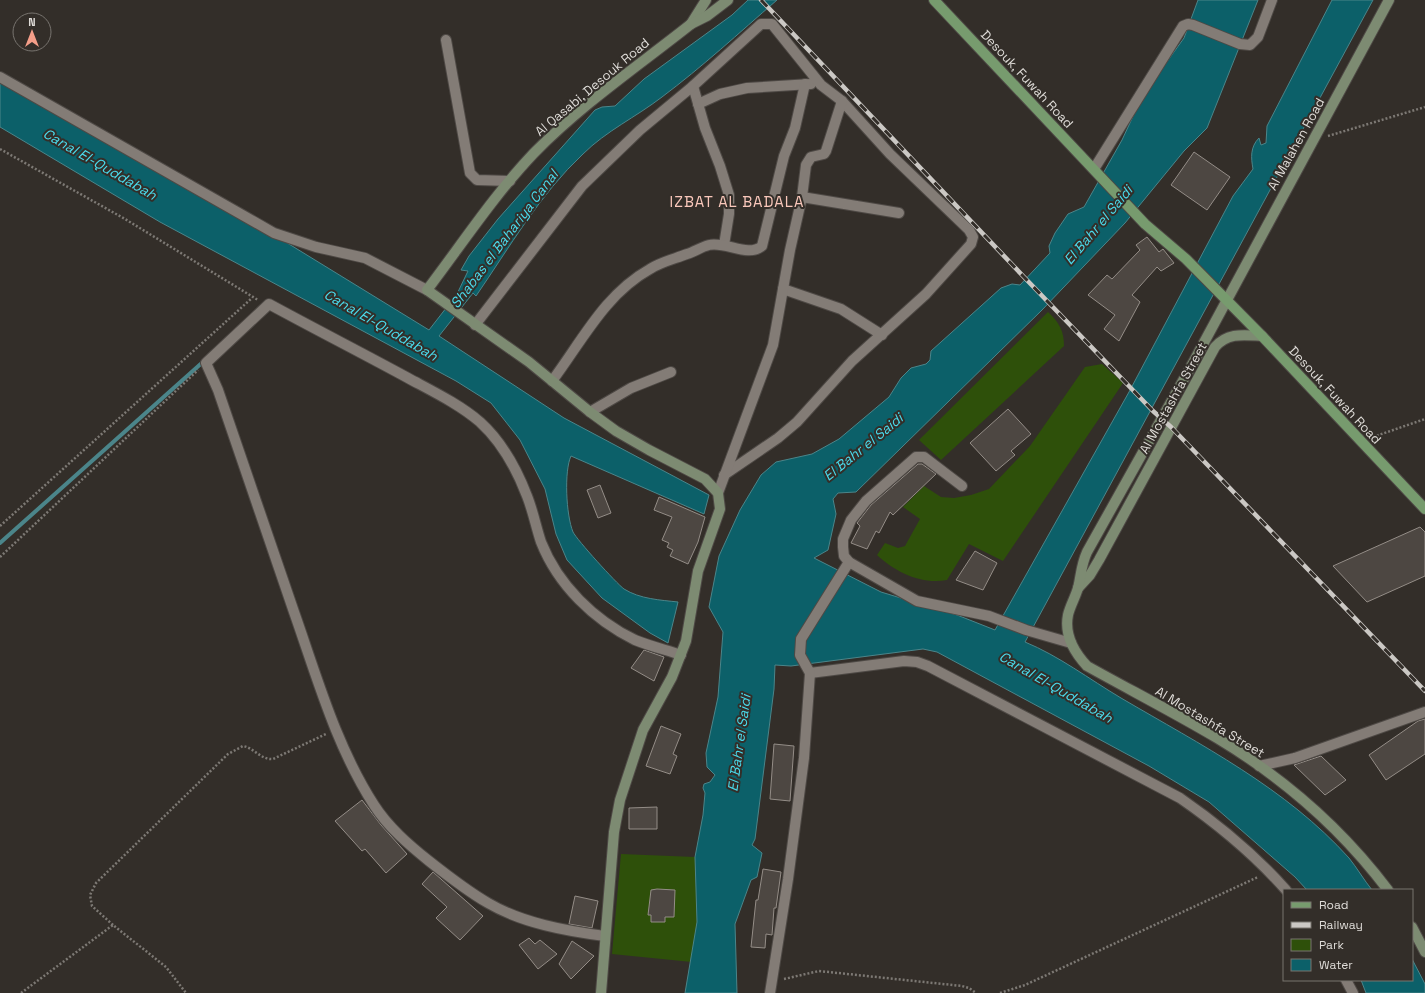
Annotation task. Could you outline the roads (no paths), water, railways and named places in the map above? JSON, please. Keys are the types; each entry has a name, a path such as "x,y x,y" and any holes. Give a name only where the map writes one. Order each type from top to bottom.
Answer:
{"main road":[{"name":"Al Qasabi, Desouk Road","path":"691,24 706,0"},
{"name":"Al Qasabi, Desouk Road","path":"427,290 510,181 560,128 691,24 707,16 728,0"},
{"name":"Desouk, Fuwah Road","path":"934,0 1145,224 1186,258 1262,336 1360,442 1425,509"},
{"name":"Al Malahen Road","path":"1226,299 1389,0"},
{"path":"427,290 552,381 590,412 648,450 705,479 718,493 720,503 719,514 712,528 698,571 686,641 672,677 643,730 620,800 614,832 601,993"},
{"name":"Al Mostashfa Street","path":"1226,299 1194,360 1087,552 1080,569 1078,588 1068,615 1067,629 1071,643 1078,656 1087,666 1217,738 1259,766 1299,796 1336,830 1370,866 1387,889"},
{"name":"Al Mostashfa Street","path":"1078,588 1090,575 1099,560 1215,347 1225,338 1232,335 1262,336"},
{"path":"1194,360 1204,367"},
{"path":"1413,929 1425,952"}],"street":[{"path":"1097,172 1180,30 1188,24 1240,44 1250,45 1258,38 1272,0"},
{"path":"475,325 582,186 640,130 693,86 761,24 768,22 772,24 821,85 842,101 890,154 969,230 973,237 971,244 926,294 852,362 798,422 778,438 724,475"},
{"path":"446,40 470,173 477,180 510,181"},
{"path":"0,77 274,233 316,247 365,258 427,290"},
{"path":"698,104 731,91 747,88 805,84 821,85"},
{"path":"552,381 593,322 620,290 650,269 703,247 716,244 751,251 759,249 762,246 784,156 795,128 805,84"},
{"path":"693,86 729,195 729,214 724,245"},
{"path":"718,493 773,345 802,197 806,165 811,156 824,154 826,151 842,101"},
{"path":"802,197 899,213"},
{"path":"783,289 841,309 882,335"},
{"path":"605,936 576,932 514,914 489,904 417,852 394,830 375,807 353,768 336,730 314,673 220,397 206,363 269,304 444,398 480,423 500,447 516,472 527,496 542,542 556,572 573,594 589,610 612,627 636,640 681,655"},
{"path":"590,412 631,388 671,372"},
{"path":"962,486 924,457 920,456 912,460 866,500 850,520 843,538 844,556 849,562 918,601 936,606 969,611 1005,621 1026,630 1071,643"},
{"path":"770,993 804,758 810,673 800,655 801,639 849,562"},
{"path":"810,673 904,662 917,662 928,666 1180,798 1212,820 1242,844 1285,889"},
{"path":"1259,766 1295,758 1425,712"},
{"path":"1347,981 1353,993"}],"water":[{"path":"748,0 777,0 677,86 601,138 583,154 567,170 539,204 476,296 473,293 439,336 564,418 709,495 704,514 571,456 569,463 567,472 567,504 573,532 613,579 624,589 643,597 678,602 668,643 650,633 602,598 567,560 556,534 545,489 520,440 491,403 456,381 160,222 0,127 0,79 271,233 429,330 457,294 468,271 461,270 469,256 498,219 595,110 602,107 615,106 644,79 732,15"},
{"path":"1198,0 1258,0 1207,128 1184,151 1125,223 1042,310 856,492 838,493 833,499 836,514 828,550 814,558 881,592 957,615 995,630 1129,392 1233,196 1253,169 1252,157 1254,145 1259,138 1261,145 1266,143 1267,126 1332,0 1373,0 1025,642 1062,661 1121,698 1212,751 1270,789 1298,810 1324,833 1349,858 1371,889 1306,889 1295,877 1209,802 1149,766 937,652 923,649 791,666 775,665 774,689 755,839 752,845 762,853 757,877 751,880 735,924 737,993 685,993 697,922 695,857 703,815 705,793 703,788 704,784 710,782 715,775 707,767 706,753 718,697 723,632 709,607 719,556 740,510 761,475 776,462 812,454 839,439 889,397 901,378 911,368 926,364 930,360 931,351 1001,288 1012,284 1020,285 1050,253 1049,246 1055,233 1068,214 1084,207 1122,140 1143,95 1184,38"},
{"path":"1413,961 1425,984 1425,993 1366,993 1361,981 1413,981"}],"waterway":[{"path":"0,543 204,361"}],"railway":[{"path":"761,0 1023,276 1153,411 1171,427 1425,691"}],"district":[{"name":"IZBAT AL BADALA","path":"737,201"}],"water label":[{"name":"Canal El-Quddabah","path":"100,164"},
{"name":"El Bahr el Saidi","path":"1098,225"},
{"name":"Shabas el Bahariya Canal","path":"504,239"},
{"name":"Canal El-Quddabah","path":"381,325"},
{"name":"El Bahr el Saidi","path":"863,447"},
{"name":"Canal El-Quddabah","path":"1056,687"},
{"name":"El Bahr el Saidi","path":"739,743"}]}
